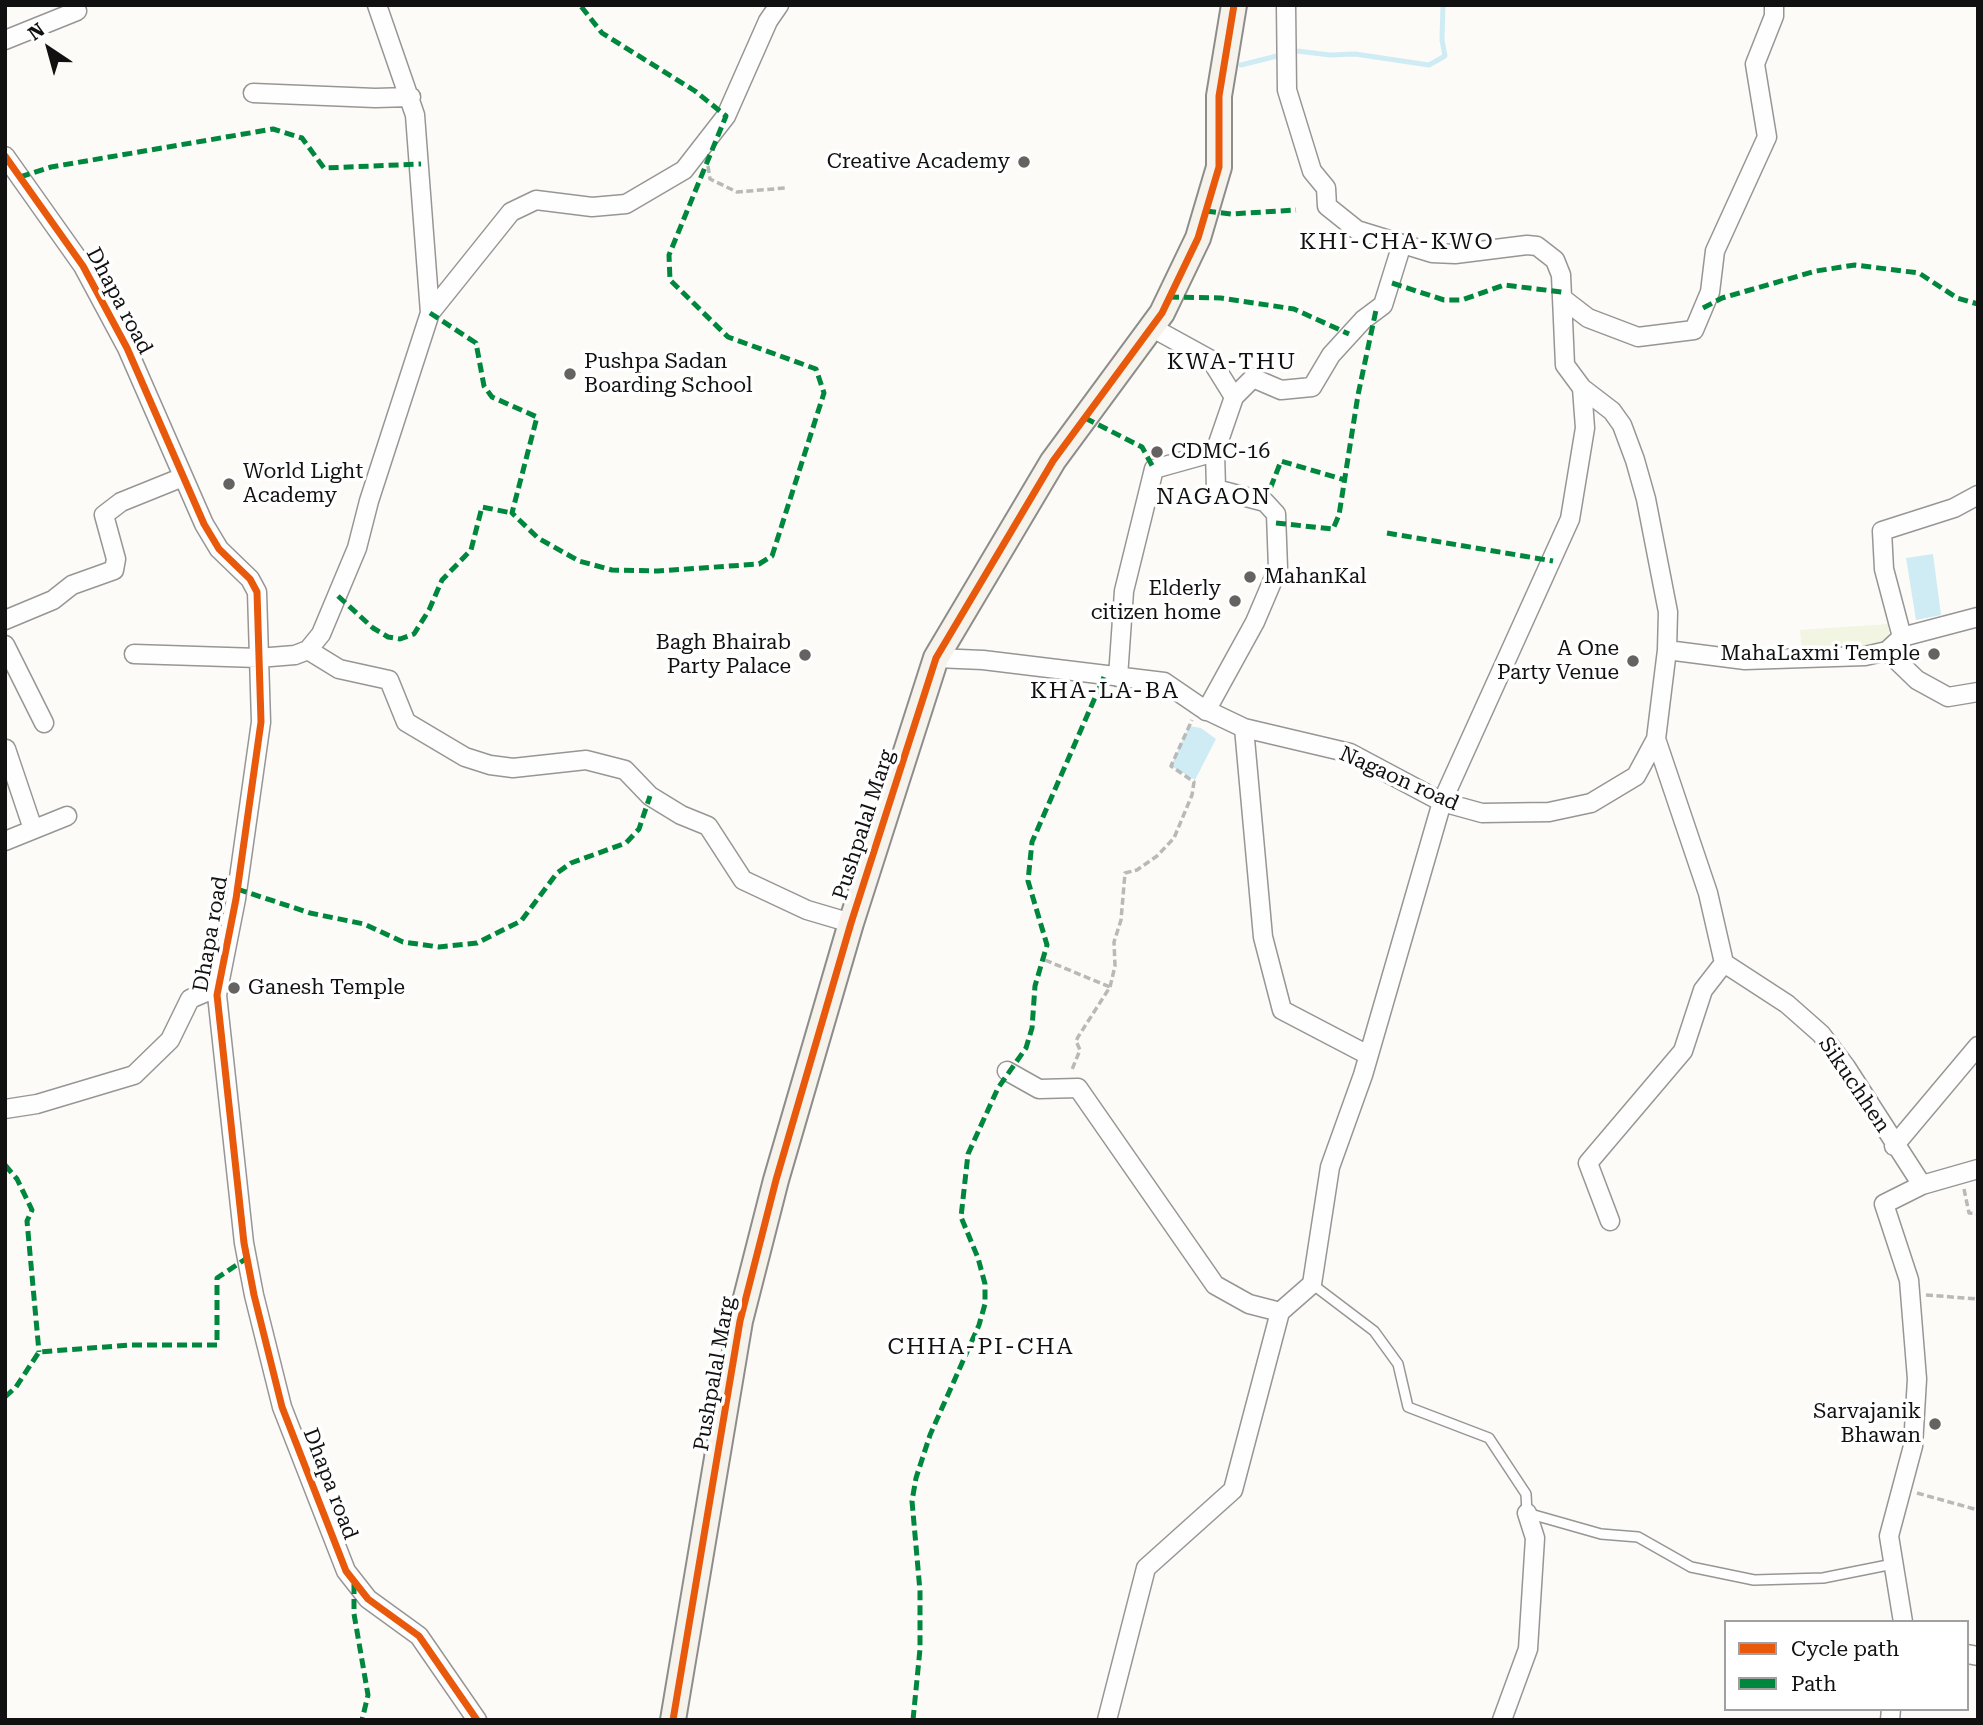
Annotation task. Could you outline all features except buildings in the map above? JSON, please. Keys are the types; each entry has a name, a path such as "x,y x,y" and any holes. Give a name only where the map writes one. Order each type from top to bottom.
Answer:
{"street":[{"path":"377,5 411,97 421,164 424,260 430,313"},
{"path":"134,653 258,658 295,655 308,650 321,634 357,548 369,500 430,313 511,212 536,200 592,207 626,204 684,170 726,116 779,5"},
{"name":"Pushpalal Marg","path":"673,1720 740,1321 776,1180 851,923 936,658 1053,461 1162,313 1198,238 1219,167 1219,96 1234,5"},
{"path":"1286,5 1287,90 1312,171 1326,188 1327,206 1357,230 1432,253 1455,254 1496,247 1537,246 1555,260 1562,298 1565,365 1582,388 1601,400 1617,418 1635,460 1646,499 1668,612 1667,650 1656,739 1708,892 1724,963 1703,990 1683,1051 1588,1163 1610,1221"},
{"path":"1562,298 1588,318 1638,337 1667,336 1694,330 1710,292 1715,251 1767,137 1755,64 1774,16 1774,5"},
{"path":"5,40 77,11"},
{"path":"253,93 411,97"},
{"name":"Dhapa road","path":"5,156 83,266 127,348 183,477 219,549 250,579 257,592 261,722 236,899 218,987 218,1016 244,1243 282,1407 346,1571 368,1599 419,1636 477,1720"},
{"path":"1206,711 1255,622 1278,568 1276,514 1265,502 1216,489 1215,452 1234,397 1253,378 1281,390 1312,387 1331,355 1363,320 1383,305 1402,244"},
{"path":"1151,327 1211,360 1234,397"},
{"path":"1111,1718 1146,1569 1233,1490 1280,1312 1312,1284 1331,1167 1368,1055 1442,802 1465,746 1517,640 1570,519 1585,428 1582,388"},
{"path":"1118,677 1124,591 1154,470 1215,452"},
{"path":"6,618 53,600 72,584 114,570 116,559 104,515 121,502 183,477"},
{"path":"1902,637 1884,569 1882,531 1954,508 1978,495"},
{"path":"1667,650 1745,660 1865,656 1887,651 1902,637 1978,617"},
{"path":"5,645 44,723"},
{"path":"308,650 339,669 389,680 406,722 465,757 490,765 513,768 586,760 625,770 650,796 681,815 708,826 743,880 807,910 851,923"},
{"path":"1887,651 1917,680 1948,697 1978,692"},
{"name":"Nagaon road","path":"936,658 983,660 1164,682 1206,711 1244,728 1350,753 1442,802 1482,813 1549,812 1591,803 1636,776 1656,739"},
{"path":"1244,728 1263,937 1282,1010 1368,1055"},
{"path":"6,749 33,829"},
{"path":"5,841 67,816"},
{"name":"Sikuchhen","path":"1724,963 1787,1004 1821,1034 1846,1067 1894,1146 1922,1185"},
{"path":"5,1109 37,1104 134,1075 170,1040 190,999 218,987"},
{"path":"1894,1146 1978,1046"},
{"path":"1007,1071 1039,1089 1078,1088 1158,1207 1215,1285 1249,1304 1280,1312"},
{"path":"1903,1620 1889,1536 1913,1446 1917,1379 1909,1280 1884,1204 1922,1185 1969,1170"},
{"path":"1502,1720 1528,1649 1535,1538 1527,1513"}],"lane":[{"path":"1312,1284 1374,1331 1398,1364 1408,1407 1489,1438 1526,1494 1527,1513 1601,1534 1638,1537 1692,1567 1754,1580 1823,1578 1893,1564"}],"path":[{"path":"708,164 710,179 737,192 785,188"},
{"path":"1065,1088 1080,1051 1076,1041 1110,987 1125,873 1137,870 1157,856 1174,838 1192,795 1194,782 1171,766 1192,721 1191,701"},
{"path":"1045,960 1110,987"},
{"path":"1969,1170 1969,1213 1978,1214"},
{"path":"1910,1294 1978,1299"},
{"path":"1901,1489 1978,1510"}],"green space":[{"path":"1888,624 1890,643 1802,650 1800,630"}],"water":[{"path":"1933,554 1941,615 1916,620 1906,558"},
{"path":"1189,726 1201,728 1216,739 1195,780 1171,766"}],"waterway":[{"path":"1241,65 1297,51 1330,55 1355,54 1429,65 1445,56 1442,40 1443,5"}],"marked path":[{"path":"430,313 476,343 484,386 492,397 537,417 512,513 538,538 579,561 612,570 658,571 759,564 772,556 824,393 816,369 728,337 670,280 669,255 726,116 695,91 602,33 580,5"},
{"path":"20,177 51,167 273,129 302,138 324,168 421,164"},
{"path":"1206,211 1231,214 1296,210"},
{"path":"1703,308 1722,298 1816,271 1855,265 1919,273 1957,298 1978,304"},
{"path":"1392,283 1444,300 1462,300 1504,285 1562,292"},
{"path":"1169,297 1221,298 1294,309 1349,334"},
{"path":"1276,523 1333,529 1339,515 1358,395 1376,310"},
{"path":"1085,418 1142,447 1154,469"},
{"path":"1265,502 1281,461 1345,480"},
{"path":"338,596 373,628 388,637 400,639 414,634 429,610 442,580 471,550 482,507 512,513"},
{"path":"1387,533 1553,561"},
{"path":"913,1720 920,1649 920,1591 912,1501 916,1478 930,1435 979,1325 985,1304 985,1284 978,1258 961,1217 968,1154 998,1088 1026,1048 1032,1028 1035,986 1047,945 1028,881 1032,842 1104,677"},
{"path":"237,889 310,913 364,924 403,942 439,947 477,943 521,921 557,873 571,863 626,843 639,829 650,796"},
{"path":"5,1165 17,1179 32,1210 27,1221 39,1352"},
{"path":"5,1397 16,1387 39,1352 131,1345 217,1345 217,1278 247,1258"},
{"path":"354,1584 354,1614 368,1695 362,1720"}],"cycle path":[{"path":"673,1720 740,1321 776,1180 851,923 936,658 1053,461 1162,313 1198,238 1219,167 1219,96 1234,5"},
{"path":"5,156 83,266 127,348 204,524 219,549 250,579 257,592 261,722 236,899 217,995 244,1243 254,1295 282,1407 346,1571 368,1599 419,1636 477,1720"}],"place":[{"name":"Creative Academy","path":"1024,162"},
{"name":"Pushpa Sadan Boarding School","path":"570,374"},
{"name":"CDMC-16","path":"1157,452"},
{"name":"World Light Academy","path":"229,484"},
{"name":"MahanKal","path":"1250,577"},
{"name":"Elderly citizen home","path":"1235,601"},
{"name":"MahaLaxmi Temple","path":"1934,654"},
{"name":"Bagh Bhairab Party Palace","path":"805,655"},
{"name":"A One Party Venue","path":"1633,661"},
{"name":"Ganesh Temple","path":"234,988"},
{"name":"Sarvajanik Bhawan","path":"1935,1424"}],"district":[{"name":"KHI-CHA-KWO","path":"1397,242"},
{"name":"KWA-THU","path":"1232,362"},
{"name":"NAGAON","path":"1214,497"},
{"name":"KHA-LA-BA","path":"1105,691"},
{"name":"CHHA-PI-CHA","path":"981,1347"}]}
